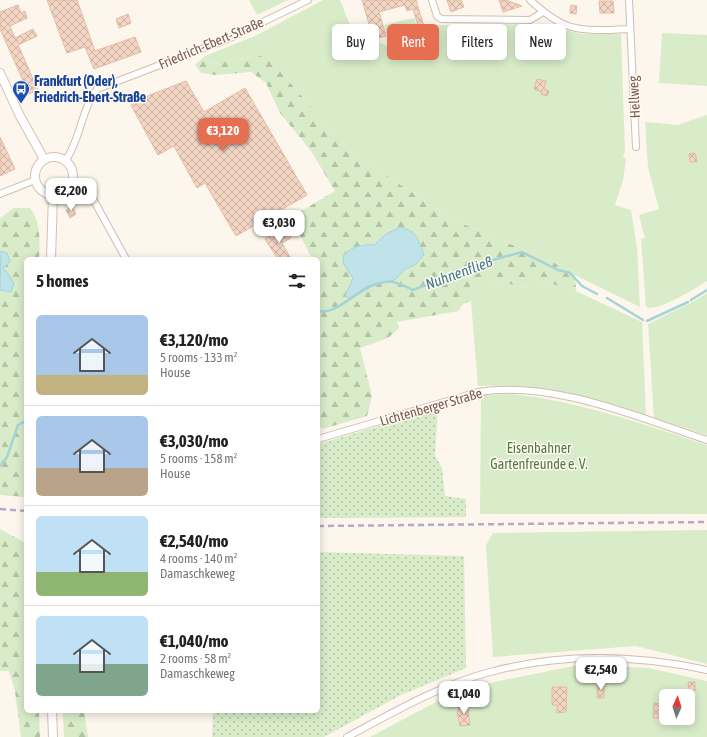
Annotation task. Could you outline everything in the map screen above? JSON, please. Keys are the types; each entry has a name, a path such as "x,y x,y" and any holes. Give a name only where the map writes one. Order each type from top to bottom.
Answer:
{"main road":[{"path":"0,73 20,116 44,159"},
{"path":"55,156 66,160 73,171 72,184 66,191 53,195 43,192 35,180 36,168 44,159 55,156"},
{"path":"51,257 53,195"},
{"path":"52,713 53,737"}],"street":[{"name":"Friedrich-Ebert-Straße","path":"66,160 73,150 90,99 97,89 228,39 308,0"},
{"path":"432,0 437,16 441,19 530,20 543,12"},
{"path":"530,0 543,12 568,26 601,30 630,29"},
{"name":"Hellweg","path":"629,0 636,147"},
{"path":"0,194 35,180"},
{"path":"72,184 84,189 92,197 125,257"},
{"name":"Lichtenberger Straße","path":"320,438 478,392 492,390 548,393 601,405 707,440"},
{"path":"347,737 446,687 490,672 536,662 573,658 627,658 707,670"}],"green space":[{"path":"249,0 288,0 257,15"},
{"path":"323,0 340,0 350,24 332,24 332,60 379,60 379,42 387,46 387,60 439,60 439,25 447,25 447,60 507,60 507,24 515,24 515,60 566,60 566,31 582,34 621,34 625,151 623,157 626,159 623,180 615,205 631,210 637,248 640,307 575,275 571,270 452,219 350,151 266,55 209,64 205,56 257,35"},
{"path":"414,18 416,24 388,24"},
{"path":"387,24 387,36 384,25"},
{"path":"662,33 707,35 707,86 659,83"},
{"path":"266,55 350,151 452,219 571,270 575,275 576,291 530,278 528,287 486,281 471,301 463,304 458,311 397,322 399,328 388,338 360,348 372,396 367,416 322,429 320,426 320,257 311,257 291,217 335,191 311,151 280,113 266,83 251,72 216,75 201,73 195,65 205,56 209,64","holes":["385,235 415,265 405,269 395,280 367,286 350,298 345,296 353,278 361,244 374,245"]},
{"path":"707,115 707,281 668,303 652,308 646,307 641,239 645,238 639,215 659,209 648,167 645,122 678,125"},
{"path":"14,208 30,208 34,213 38,226 39,257 24,257 24,497 0,495 0,218"},
{"path":"530,278 576,291 642,322 646,415 605,402 543,389 478,386 471,301 485,281 527,287"},
{"path":"707,293 707,435 654,418 648,324"},
{"name":"Eisenbahner Gartenfreunde e. V.","path":"511,394 561,402 610,414 707,445 707,514 480,514 481,395"},
{"path":"438,409 435,455 442,468 445,496 466,499 466,517 320,518 320,443"},
{"path":"0,529 24,542 24,713 39,713 40,737 21,737 15,691 9,671 0,671"},
{"path":"707,530 707,664 636,646 493,657 486,545 493,533"},
{"path":"320,552 464,556 466,668 401,695 324,737 212,737 213,713 320,713"},
{"path":"579,665 649,668 707,681 707,737 370,737 436,702 494,682"},
{"path":"63,713 84,713 88,737 64,737"}],"water":[{"path":"400,227 410,231 416,236 424,255 415,265 405,269 395,280 367,286 350,298 345,296 353,278 343,263 344,255 358,246 374,245 385,235"},
{"path":"1,251 7,253 10,262 3,268 14,284 11,292 0,290"}],"building":[{"path":"47,0 77,0 95,51 135,37 141,52 94,69 85,47 67,53"},
{"path":"362,0 416,0 423,24 418,24 413,9 407,11 405,5 379,12 386,36 379,38 379,24 369,24"},
{"path":"447,0 461,0 464,7 451,12"},
{"path":"499,0 506,0 522,6 503,12"},
{"path":"599,1 613,1 614,13 600,13"},
{"path":"18,5 21,13 25,11 27,18 10,26 15,38 33,29 37,36 18,45 38,90 29,94 0,29 0,12"},
{"path":"571,5 577,6 576,14 570,13"},
{"path":"128,14 131,23 119,28 116,19"},
{"path":"537,79 546,81 544,89 549,91 547,96 534,89"},
{"path":"186,81 204,112 245,88 307,195 236,236 205,183 197,188 174,146 158,155 131,105 150,95"},
{"path":"0,137 15,169 0,176"},
{"path":"695,153 697,162 690,162 689,154"},
{"path":"72,207 76,214 70,218 66,210"},
{"path":"284,227 291,238 282,243 290,257 277,257 265,239"},
{"path":"688,682 695,682 695,689 689,689"},
{"path":"598,683 604,683 604,698 597,698"},
{"path":"552,687 567,687 566,712 557,713 557,705 552,705"},
{"path":"467,703 470,725 460,726 457,712 459,711 458,704"},
{"path":"654,703 659,704 659,718 653,718"}],"waterway":[{"name":"Nuhnenfließ","path":"320,311 334,309 361,291 381,283 392,282 413,290 475,265 522,252 558,270 570,273 582,286 597,294"},
{"name":"Nuhnenfließ","path":"691,300 707,290"},
{"name":"Nuhnenfließ","path":"607,298 643,320"},
{"name":"Nuhnenfließ","path":"647,321 688,302"},
{"name":"Nuhnenfließ","path":"0,466 7,457 18,425 24,422"}],"railway":[{"path":"0,509 24,511"},
{"path":"320,526 707,522"}],"place":[{"name":"Frankfurt (Oder), Friedrich-Ebert-Straße","path":"21,104"}]}
